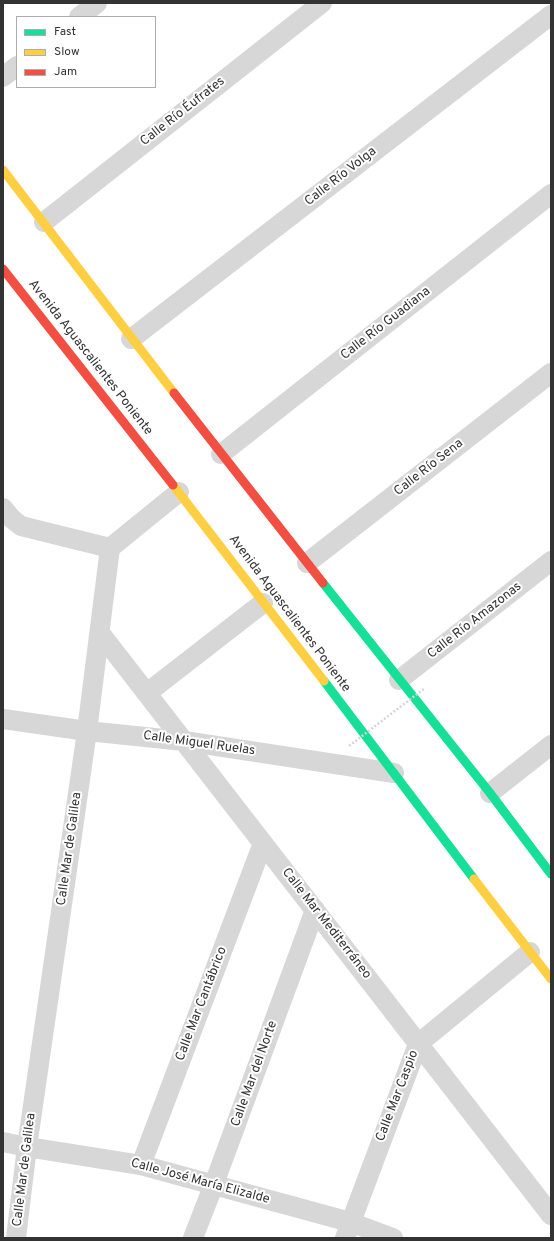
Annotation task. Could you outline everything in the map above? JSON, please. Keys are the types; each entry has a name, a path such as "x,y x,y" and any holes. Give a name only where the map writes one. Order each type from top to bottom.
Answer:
{"main road":[{"path":"3,170 307,564 490,793 551,874"},
{"name":"Avenida Aguascalientes Poniente","path":"3,269 179,492 551,979"}],"street":[{"path":"80,16 97,3"},
{"name":"Calle Río Éufrates","path":"44,222 322,3"},
{"name":"Calle Río Volga","path":"132,339 551,15"},
{"path":"3,77 16,67"},
{"name":"Calle Río Guadiana","path":"222,454 551,194"},
{"name":"Calle Río Sena","path":"307,564 551,373"},
{"path":"3,508 20,526 110,548 179,492"},
{"name":"Calle Mar de Galilea","path":"16,1238 87,731 110,548"},
{"name":"Calle Río Amazonas","path":"399,680 551,561"},
{"path":"147,693 263,603"},
{"name":"Calle Mar Mediterráneo","path":"100,633 551,1215"},
{"name":"Calle Miguel Ruelas","path":"3,720 87,731 184,741 394,773"},
{"path":"490,793 551,745"},
{"name":"Calle Mar Cantábrico","path":"141,1165 263,843"},
{"name":"Calle Mar del Norte","path":"193,1238 315,910"},
{"name":"Calle Mar Caspio","path":"347,1230 418,1044 530,952"},
{"name":"Calle José María Elizalde","path":"3,1142 141,1165 214,1184 347,1230 393,1238"}],"path":[{"path":"349,746 424,688"}],"traffic: fast":[{"path":"323,583 490,793 551,874"},
{"path":"324,681 474,879"}],"traffic: slow":[{"path":"3,170 174,393"},
{"path":"173,485 324,681"},
{"path":"474,879 551,979"}],"traffic: jam":[{"path":"3,269 173,485"},
{"path":"174,393 323,583"}]}
